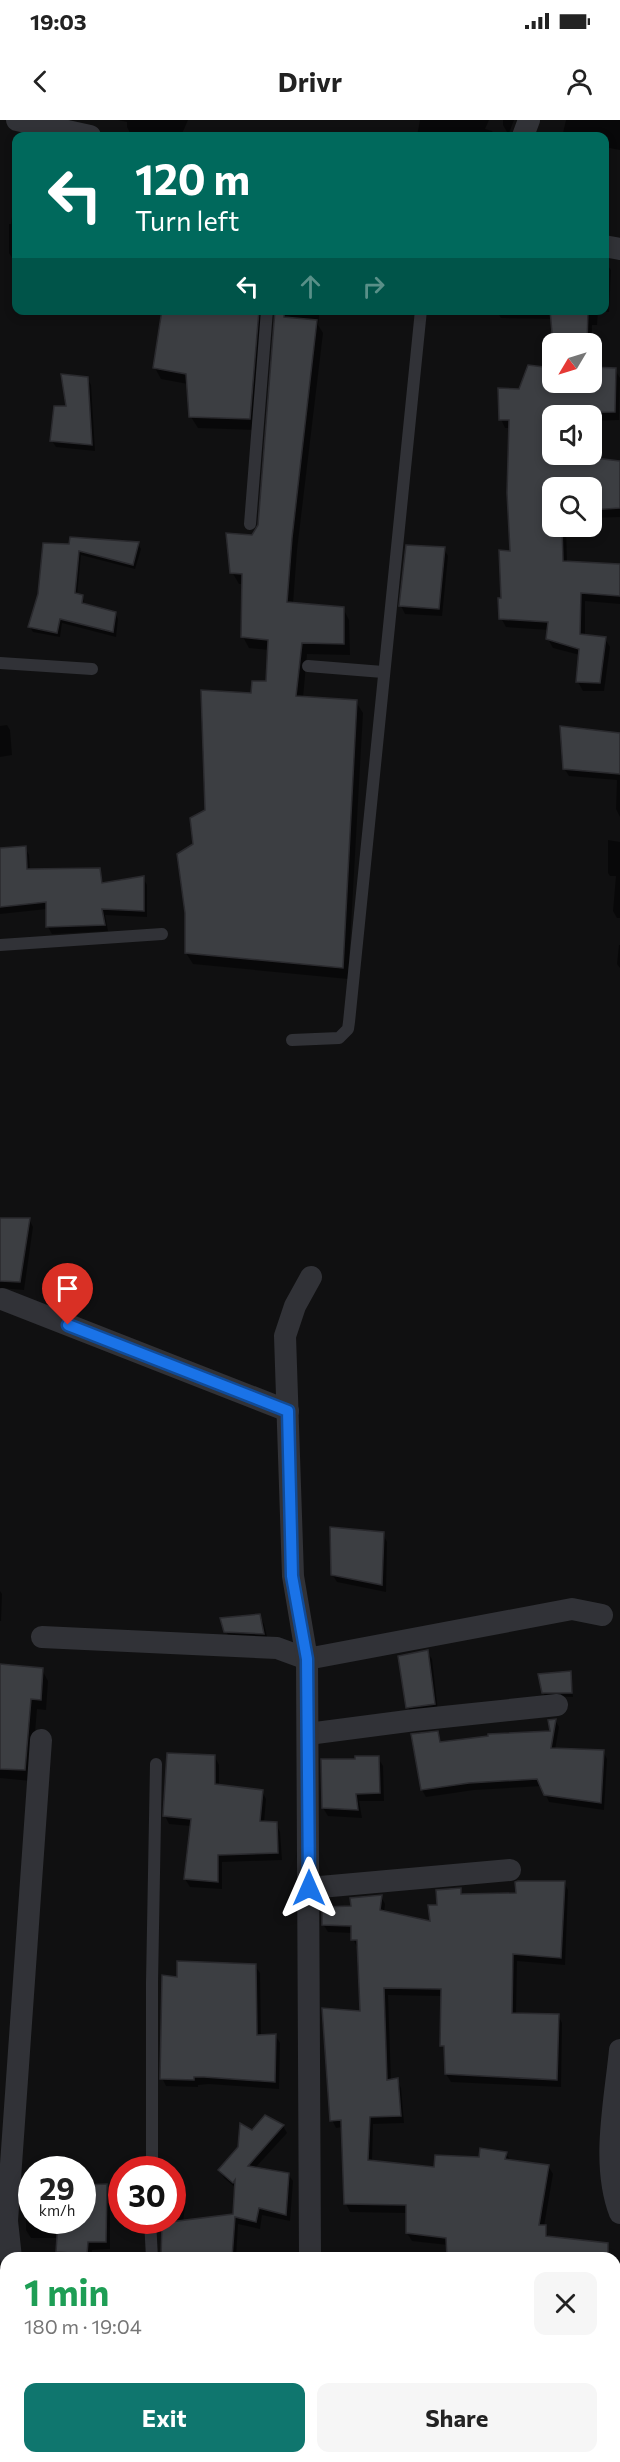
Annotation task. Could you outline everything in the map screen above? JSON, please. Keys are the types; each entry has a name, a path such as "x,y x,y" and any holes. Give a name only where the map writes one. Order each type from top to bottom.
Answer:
{"street":[{"path":"30,121 74,132"},
{"path":"310,2252 307,1659 292,1576 285,1336 295,1306 311,1277"},
{"path":"2,1299 288,1411"},
{"path":"42,1638 277,1648 307,1659 572,1609 602,1615"},
{"path":"308,1734 557,1705"},
{"path":"10,2252 7,2221 41,1740"},
{"path":"309,1888 510,1870"},
{"path":"620,2050 610,2165 613,2195 620,2213"}],"lane":[{"path":"250,524 267,315"},
{"path":"292,1040 339,1038 348,1029 420,315"},
{"path":"0,663 92,669"},
{"path":"308,666 383,672"},
{"path":"0,945 162,934"},
{"path":"152,2156 152,1939 156,1764"},
{"path":"151,2234 153,2252"}],"building":[{"path":"161,315 259,315 250,419 189,417 186,374 153,368"},
{"path":"275,315 317,320 287,602 344,607 344,644 302,643 296,696 357,700 343,968 185,953 185,913 177,854 193,844 190,818 205,810 201,690 251,693 252,681 266,681 268,640 241,637 242,574 230,573 226,533 252,535 258,525"},
{"path":"550,315 588,315 587,333 552,333"},
{"path":"528,365 542,367 542,393 602,393 602,367 616,368 615,412 602,412 602,405 542,405 542,465 602,465 602,459 620,461 620,508 602,509 602,477 542,477 542,537 562,537 563,561 620,564 620,596 581,593 580,634 606,637 600,683 576,682 579,649 546,639 548,622 499,619 498,598 501,598 499,550 510,551 507,493 509,420 499,420 498,388 519,389"},
{"path":"61,374 88,377 92,445 50,441 54,406 66,406"},
{"path":"70,537 139,542 133,565 79,551 75,593 83,595 82,603 116,612 113,632 60,619 57,633 28,627 38,594 43,543 69,544"},
{"path":"406,545 445,547 439,609 399,606"},
{"path":"560,726 620,733 620,774 563,769"},
{"path":"26,846 27,869 100,868 102,883 144,876 144,911 102,909 105,925 46,927 46,902 0,907 0,848"},
{"path":"0,1218 30,1218 20,1282 0,1281"},
{"path":"330,1527 384,1532 382,1585 331,1575"},
{"path":"260,1614 264,1634 224,1632 220,1618"},
{"path":"428,1650 435,1704 406,1708 398,1656"},
{"path":"0,1664 43,1668 41,1700 31,1699 25,1770 0,1769"},
{"path":"571,1671 572,1693 542,1693 538,1674"},
{"path":"556,1719 551,1748 604,1750 601,1803 544,1795 537,1779 469,1783 421,1790 411,1734 438,1731 440,1742 488,1736 488,1734 550,1731 548,1720"},
{"path":"167,1753 215,1755 215,1784 263,1790 260,1821 277,1822 278,1853 218,1855 218,1882 184,1879 191,1819 163,1816"},
{"path":"355,1756 379,1756 380,1793 356,1794 358,1810 322,1808 321,1759 355,1759"},
{"path":"565,1881 561,1958 513,1954 512,2013 559,2014 557,2080 445,2074 444,2046 440,2046 441,1989 384,1988 387,2080 398,2078 401,2116 370,2117 368,2160 434,2167 435,2155 479,2157 480,2148 507,2152 505,2159 549,2165 539,2225 546,2225 546,2236 608,2243 608,2252 447,2252 446,2238 406,2233 406,2205 344,2204 341,2120 330,2121 322,2008 360,2011 357,1940 351,1940 351,1926 322,1925 322,1907 351,1906 350,1898 382,1895 380,1910 430,1921 428,1905 437,1905 436,1890 461,1888 461,1894 516,1893 515,1882"},
{"path":"177,1961 256,1964 257,2035 276,2034 275,2082 204,2077 194,2077 194,2080 160,2079 162,1975 177,1977"},
{"path":"265,2115 284,2125 248,2166 289,2173 286,2215 259,2208 256,2222 235,2217 232,2252 161,2252 162,2234 186,2234 186,2220 233,2214 235,2180 233,2183 218,2170 238,2147 240,2123 252,2130"},
{"path":"96,2184 107,2184 106,2242 88,2242 87,2252 56,2252 57,2234 96,2234"}],"route":[{"path":"68,1325 288,1411 292,1576 307,1659 309,1888"}]}
